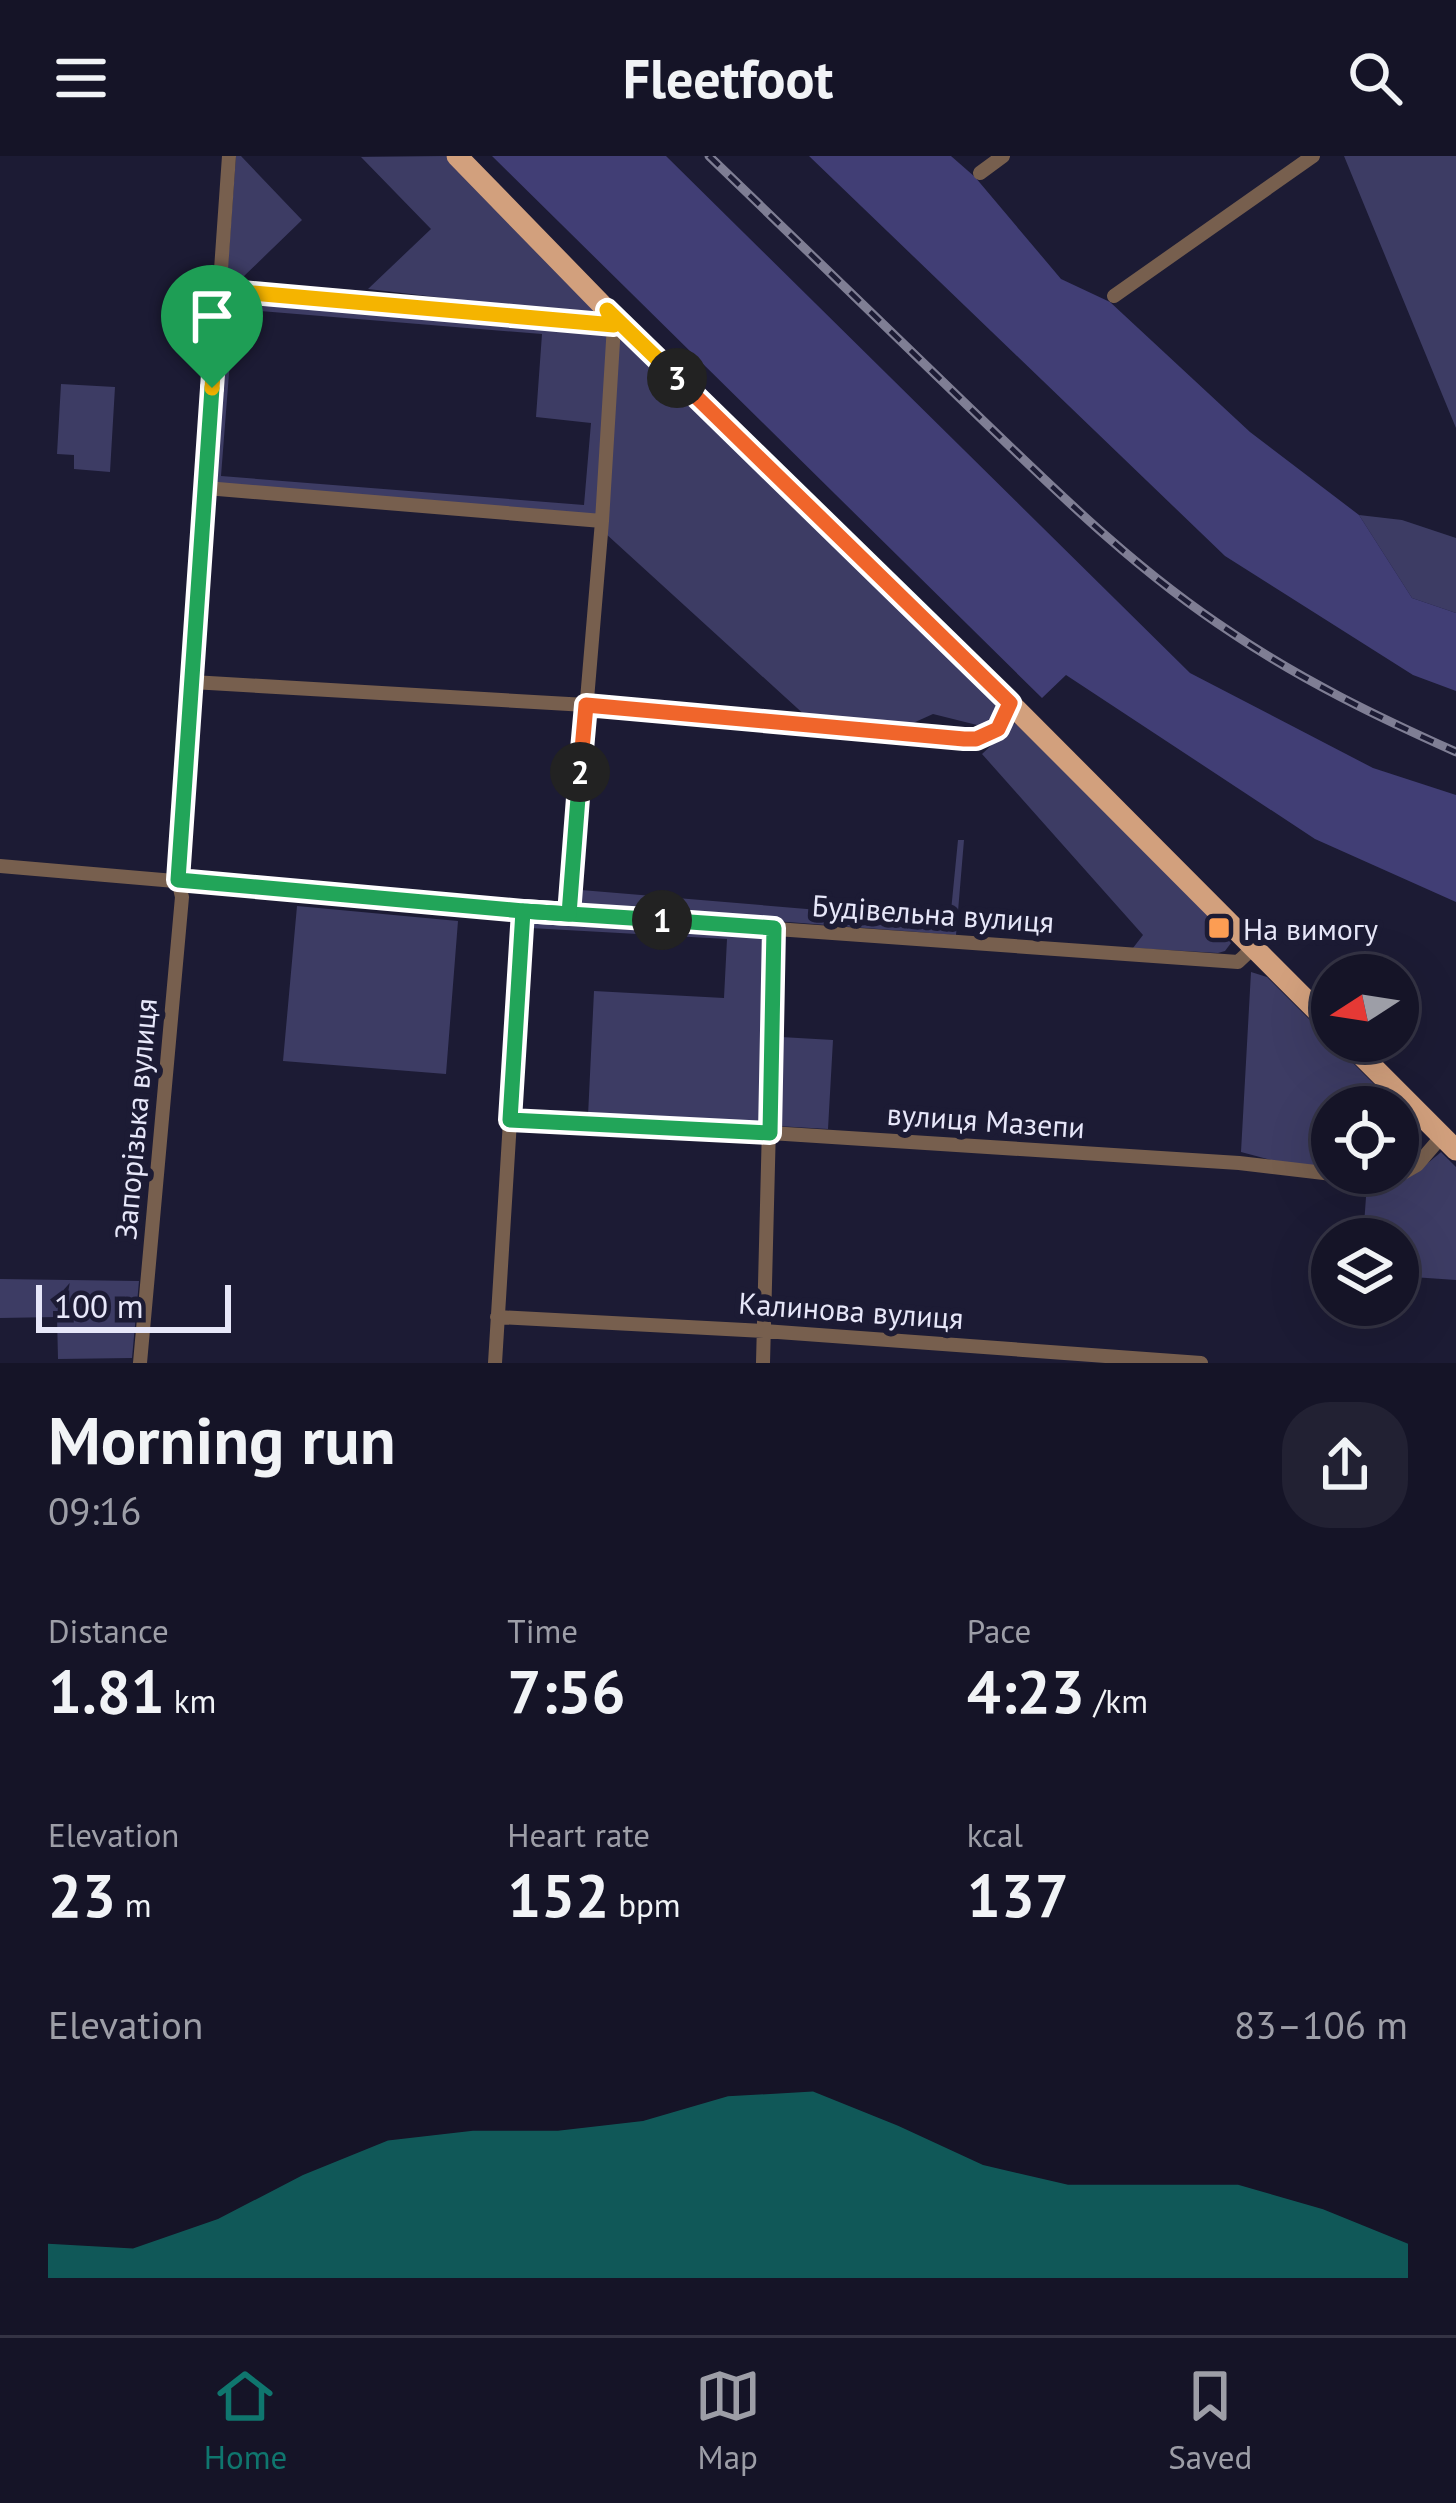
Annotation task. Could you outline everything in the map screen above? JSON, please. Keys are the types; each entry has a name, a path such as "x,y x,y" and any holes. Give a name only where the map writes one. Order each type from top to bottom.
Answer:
{"main road":[{"path":"457,156 610,318 1010,703 1311,1005"},
{"path":"1367,1062 1449,1143"}],"street":[{"path":"178,880 229,156"},
{"path":"980,173 1003,156"},
{"path":"1114,296 1312,156"},
{"path":"219,290 610,318 602,521 569,914"},
{"path":"206,488 602,521"},
{"path":"192,682 586,705 964,739 998,729 1010,703"},
{"name":"Будівельна вулиця","path":"0,866 523,911 1238,962 1254,947"},
{"name":"Запорізька вулиця","path":"140,1363 182,897 178,880"},
{"path":"494,1363 523,911"},
{"path":"764,1363 774,928"},
{"name":"вулиця Мазепи","path":"510,1120 1239,1163 1375,1179 1403,1173 1449,1143"},
{"name":"Калинова вулиця","path":"497,1317 764,1330 1202,1363"}],"shaded area":[{"path":"236,156 302,220 242,278 227,277"},
{"path":"446,156 602,309 597,316 368,289 431,229 361,157"},
{"path":"492,156 666,156 1190,673 1373,768 1456,795 1456,902 1315,839 1066,675 1042,698"},
{"path":"809,156 951,156 975,177 1061,279 1110,302 1250,432 1359,515 1412,598 1456,613 1456,691 1413,675 1225,556"},
{"path":"1344,156 1456,156 1456,428"},
{"path":"224,296 610,331 598,517 211,484","holes":["234,309 542,334 536,417 591,423 584,505 221,476"]},
{"path":"618,327 998,708 997,721 985,727 933,714 902,728 808,718 605,533"},
{"path":"61,384 115,387 110,472 74,469 74,455 57,454"},
{"path":"1359,515 1402,520 1456,538 1456,613 1412,598"},
{"path":"1015,723 1213,915 1209,920 1231,943 1225,951 1133,948 1143,935 982,754"},
{"path":"958,840 964,840 956,935 580,906 581,890 950,921"},
{"path":"297,906 458,921 446,1074 283,1061"},
{"path":"530,919 768,933 763,1125 588,1116 594,991 724,998 727,939 530,928"},
{"path":"1251,972 1267,977 1311,1021 1311,1062 1352,1062 1376,1086 1311,1086 1311,1166 1241,1152"},
{"path":"781,1037 833,1040 828,1129 777,1126"},
{"path":"1441,1152 1456,1167 1456,1280 1419,1277 1419,1218 1364,1218 1366,1194 1419,1194 1419,1170"},
{"path":"0,1279 139,1281 132,1358 58,1359 57,1317 0,1318"}],"railway":[{"path":"709,156 1064,498 1162,583 1286,667 1456,752"}],"place":[{"name":"На вимогу","path":"1219,928"}],"route":[{"path":"212,388 178,880 523,911 774,928 770,1133 510,1120 523,911 569,914 586,705 976,739 998,729 1010,703 607,310 614,325 219,290 212,388"}]}
